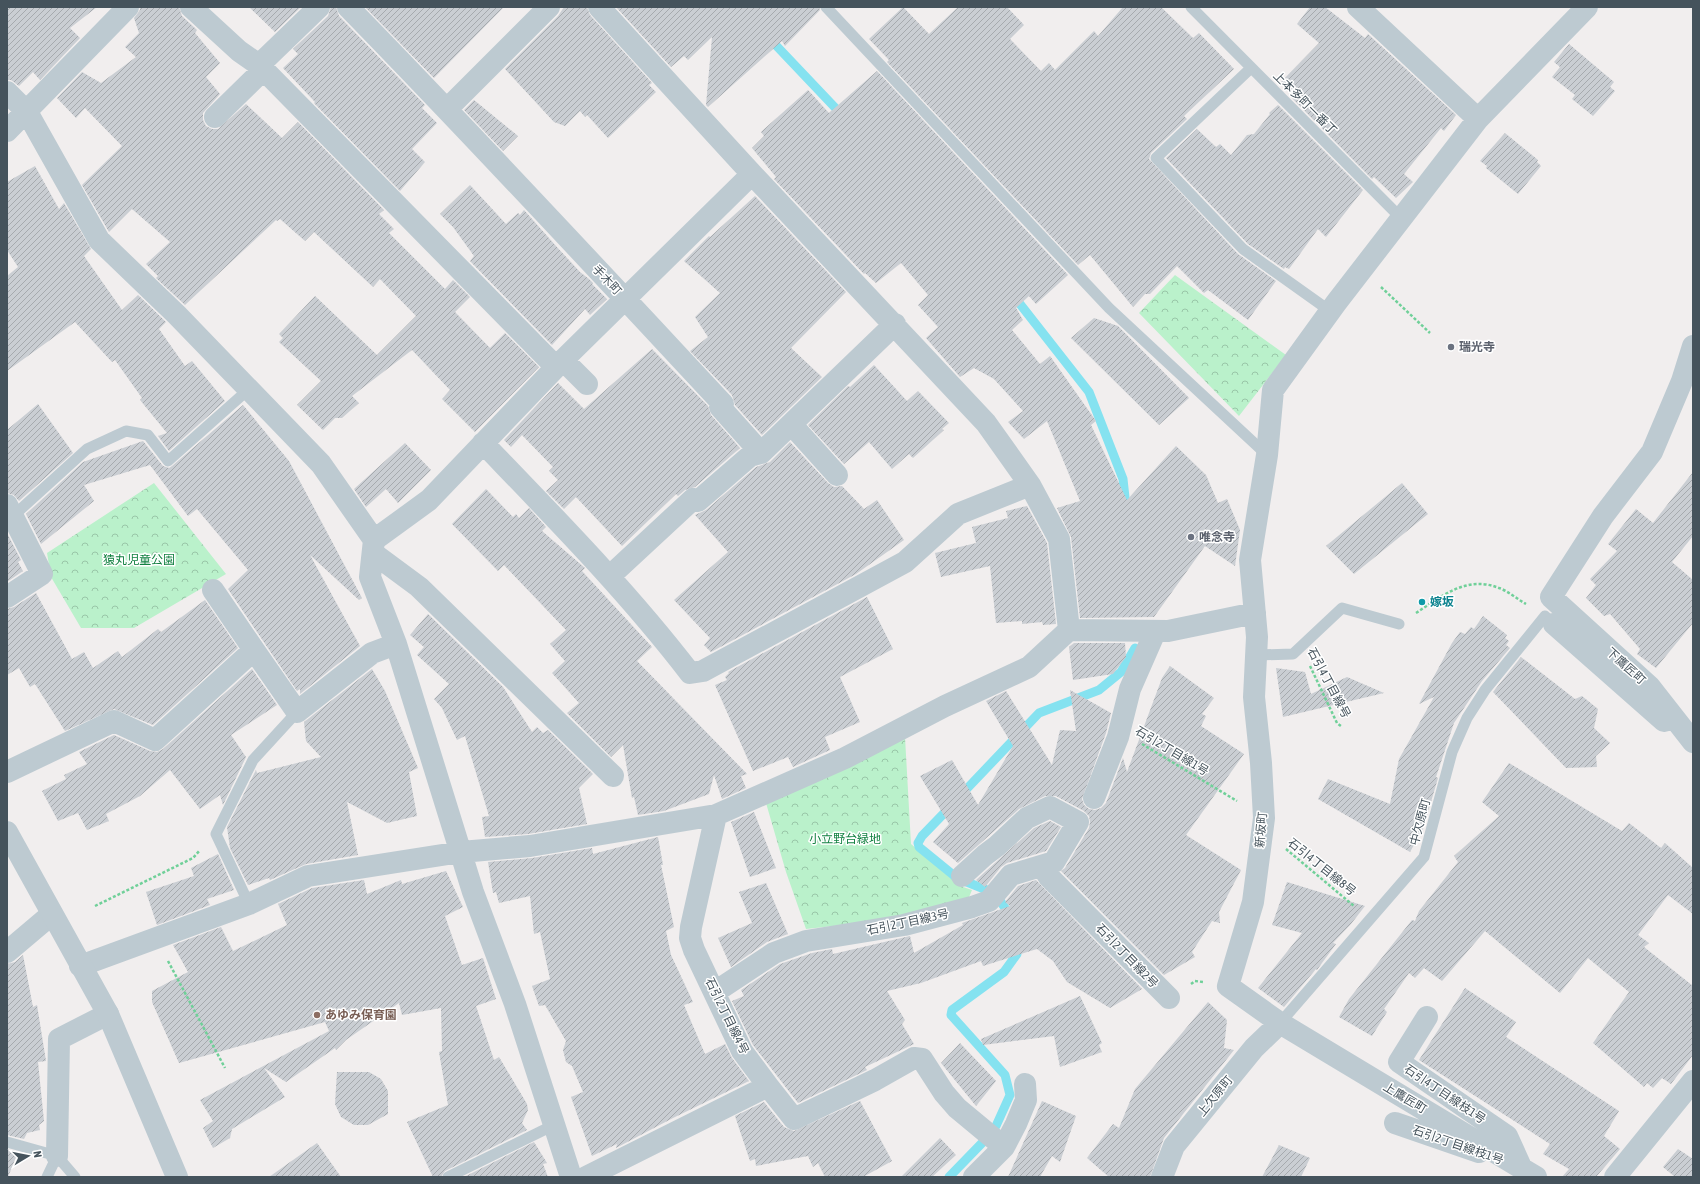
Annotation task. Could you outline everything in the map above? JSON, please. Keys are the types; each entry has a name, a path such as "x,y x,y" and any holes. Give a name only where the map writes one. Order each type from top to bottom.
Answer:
{"street":[{"path":"7,131 128,7"},
{"path":"191,7 240,51 262,67 559,363 586,384"},
{"path":"215,117 319,7"},
{"name":"手木町","path":"348,7 447,109 723,404 720,407 761,453"},
{"path":"447,109 549,7"},
{"path":"599,7 752,174 895,324 986,423 1030,485 1059,539 1069,630"},
{"path":"1358,7 1478,119"},
{"name":"新坂町","path":"1228,986 1253,902 1264,818 1261,763 1254,697 1257,655 1256,613 1250,560 1267,455 1273,390 1362,268 1478,119 1587,7"},
{"path":"7,92 27,112 99,240 177,315 321,464 374,546 613,776"},
{"path":"572,1177 515,1004 473,892 396,644 370,577 374,546 429,500 559,363 752,174"},
{"path":"610,576 693,499 698,501 750,456 761,453 792,425 895,324"},
{"path":"1550,612 1604,516 1652,452 1688,385 1693,346"},
{"path":"792,425 837,475"},
{"path":"484,443 610,576 663,638 690,673 703,671 905,562 958,514 1030,485"},
{"path":"7,597 42,574 10,511"},
{"path":"213,590 297,712 372,653 396,644"},
{"name":"下鷹匠町","path":"1550,612 1650,687 1693,742"},
{"name":"下鷹匠町","path":"1550,612 1693,747"},
{"path":"80,966 249,904 308,876 461,852 530,846 716,815 844,758 945,706 1029,667 1069,630 1155,632 1256,613"},
{"path":"1094,798 1120,730 1130,689 1155,632"},
{"path":"7,772 114,721 155,740 254,650"},
{"name":"石引2丁目線3号","path":"715,992 774,953 806,941 904,925 972,907 988,901 1011,875 1054,862 1078,822 1050,807 1027,818 998,846 985,854 962,876"},
{"name":"石引2丁目線4号","path":"716,815 691,927 690,938 694,950 742,1051 794,1119 874,1080 914,1058 922,1059 944,1093 957,1108 1004,1147"},
{"path":"7,832 108,1014 177,1177"},
{"name":"石引2丁目線2号","path":"1042,866 1049,877 1169,998"},
{"path":"7,952 52,914"},
{"path":"1228,986 1278,1021"},
{"path":"57,1156 59,1039 108,1014"},
{"name":"石引4丁目線枝1号","path":"1427,1017 1399,1062 1507,1136 1529,1172"},
{"name":"上鷹匠町","path":"1278,1021 1529,1172"},
{"name":"上欠原町","path":"1162,1177 1174,1146 1278,1021"},
{"path":"1615,1177 1693,1081"},
{"path":"974,1177 1004,1147 1026,1100 1025,1084"},
{"path":"586,1177 768,1086"},
{"name":"石引2丁目線枝1号","path":"1395,1123 1529,1172"}],"lane":[{"path":"826,7 1109,308 1267,455"},
{"name":"上本多町一番丁","path":"1191,7 1401,218"},
{"path":"1251,68 1156,158 1243,249 1330,311"},
{"path":"10,511 87,449 126,431 148,435 168,461 249,388"},
{"path":"1257,655 1293,654 1342,608 1399,624"},
{"name":"中欠原町","path":"1278,1021 1424,857 1452,752 1466,718 1485,690 1550,612"},
{"path":"249,904 216,834 253,760 297,712"},
{"path":"448,1177 554,1125"},
{"path":"7,1142 57,1156 75,1177"},
{"path":"47,1177 57,1156"}],"path":[{"path":"1362,268 1430,333"},
{"path":"1399,624 1456,588 1481,582 1500,588 1550,612"},
{"name":"石引4丁目線号","path":"1301,648 1337,723 1342,727"},
{"name":"石引2丁目線1号","path":"1120,730 1215,788"},
{"name":"石引4丁目線8号","path":"1262,830 1370,919"},
{"path":"95,906 193,858 216,834"},
{"path":"156,938 225,1068"},
{"name":"石引2丁目線2号","path":"1169,998 1195,981 1228,986"}],"green space":[{"path":"1175,275 1286,355 1239,416 1139,313"},
{"name":"猿丸児童公園","path":"154,483 226,574 134,628 81,628 51,577 47,553"},
{"name":"小立野台緑地","path":"905,737 911,844 960,886 972,890 967,902 899,919 806,929 786,872 766,803"}],"building":[{"path":"7,7 97,7 70,28 80,38 40,80 33,72 19,86 11,80 7,80"},
{"path":"140,7 179,7 182,16 197,30 195,33 220,63 206,77 220,94 203,113 203,120 206,126 212,129 218,129 246,104 282,138 298,122 384,210 379,214 394,229 389,233 445,289 453,280 470,297 455,312 490,348 505,333 539,367 475,432 442,399 450,390 412,350 352,396 359,403 342,418 335,418 323,430 297,405 321,381 279,342 283,338 279,334 315,296 377,355 416,316 380,279 373,287 314,232 305,241 280,219 277,221 276,220 185,305 156,278 158,276 146,264 170,242 132,209 109,232 82,185 122,146 85,108 76,118 57,98 82,72 101,83 136,57 125,47 139,33 134,18 140,10"},
{"path":"249,7 301,7 275,32"},
{"path":"331,7 336,7 339,16 425,105 422,108 437,123 412,149 425,162 400,191 314,103 315,102 283,68 298,54 293,49 328,16"},
{"path":"365,7 504,7 434,78"},
{"path":"564,7 587,7 590,15 652,83 649,85 656,92 608,138 587,115 585,117 580,111 565,126 554,122 505,69 558,16"},
{"path":"616,7 819,7 820,10 785,46 782,41 708,107 706,105 712,37 688,60 684,56 671,67"},
{"path":"903,7 929,34 958,7 1007,7 1024,25 1010,39 1041,71 1049,63 1055,70 1094,31 1098,36 1123,7 1161,7 1193,38 1199,33 1234,69 1184,116 1187,119 1151,153 1149,159 1238,254 1276,281 1248,320 1208,290 1204,293 1177,266 1150,294 1145,294 1133,307 1090,255 1078,265 887,62 889,60 869,39"},
{"path":"1310,7 1325,7 1365,38 1368,34 1456,115 1444,131 1441,128 1404,174 1413,182 1396,198 1374,177 1372,179 1289,95 1292,93 1281,82 1319,43 1297,24"},
{"path":"1569,44 1614,82 1610,87 1615,91 1593,116 1572,99 1575,95 1552,77 1560,67 1554,62"},
{"path":"877,71 1068,275 1036,304 1029,296 1016,308 1023,320 1012,330 1040,364 1050,356 1096,421 1091,425 1127,500 1176,446 1206,475 1218,503 1227,499 1240,530 1235,566 1205,546 1154,617 1080,618 1071,537 1057,508 1080,501 1047,421 1024,439 1008,422 1023,411 994,379 974,368 960,377 926,338 938,327 918,305 928,295 901,263 876,283 865,273 864,274 774,179 776,177 752,148 764,136 761,132 808,90 829,113"},
{"path":"474,100 518,136 503,151 464,110"},
{"path":"1278,105 1363,190 1326,237 1318,229 1289,269 1285,267 1284,269 1248,244 1166,158 1197,129 1216,147 1220,144 1231,155 1247,135 1254,134 1270,114 1269,113"},
{"path":"1505,133 1538,160 1537,162 1541,166 1518,194 1486,168 1487,166 1480,161"},
{"path":"35,166 59,209 64,203 91,249 84,256 122,310 138,295 166,322 159,329 185,366 192,361 225,401 169,451 158,436 167,433 140,400 142,398 115,360 112,362 75,322 7,371 7,276 18,267 7,250 7,182"},
{"path":"470,185 506,224 518,213 520,215 524,210 580,272 593,283 592,284 607,299 590,315 585,309 552,345 470,261 474,256 453,227 440,214"},
{"path":"755,196 846,292 791,348 822,377 762,435 735,405 732,395 690,351 708,337 695,317 720,293 684,261 709,236 710,237"},
{"path":"1094,318 1118,326 1189,398 1159,425 1071,338"},
{"path":"652,349 708,406 711,415 740,448 695,487 685,490 678,496 676,494 622,546 576,497 564,509 546,491 558,480 549,471 553,467 522,435 511,447 504,440 558,383 584,409"},
{"path":"874,365 907,401 918,391 949,423 942,429 944,430 913,458 909,454 892,469 869,442 844,464 808,425 848,386 850,387"},
{"path":"38,404 73,453 19,501 14,495 7,493 7,430"},
{"path":"243,405 289,461 362,598 359,600 310,555 360,646 300,694 300,689 297,691 228,589 248,570 197,509 188,516 150,465 84,485 94,501 41,544 26,514 83,462 143,441 163,466 169,468"},
{"path":"790,442 828,483 834,487 842,486 864,509 877,500 904,540 856,574 711,652 704,645 710,638 674,600 728,552 695,515 706,510 756,467 770,462"},
{"path":"405,443 431,470 398,503 386,489 366,507 354,489"},
{"path":"1693,472 1693,536 1672,562 1693,580 1693,623 1656,668 1637,654 1640,649 1610,614 1604,616 1586,598 1596,585 1590,579 1617,551 1608,544 1636,509 1653,523"},
{"path":"1402,483 1428,514 1354,574 1326,546"},
{"path":"486,489 513,517 516,514 519,518 529,508 546,527 542,531 585,568 582,571 652,647 637,661 747,774 741,776 746,788 722,799 714,775 709,794 664,811 638,815 634,797 632,798 623,745 611,757 567,713 579,703 552,673 565,661 550,644 566,630 504,565 498,571 452,524"},
{"path":"1027,506 1047,543 1056,624 1043,625 1042,622 1022,624 1022,621 996,623 990,566 941,577 935,553 976,543 972,527 1008,518 1006,511"},
{"path":"7,533 21,560 18,562 23,571 7,582"},
{"path":"36,593 72,659 84,652 93,668 118,651 122,657 158,629 161,632 205,600 238,648 153,725 114,709 65,731 35,684 30,687 19,668 7,675 7,609 14,607"},
{"path":"867,597 893,649 840,677 860,722 825,737 830,750 793,767 788,757 753,771 715,685 727,680 725,677 729,673 728,672"},
{"path":"428,614 503,687 532,732 537,727 543,733 548,730 593,774 579,788 587,824 528,834 485,837 482,817 489,816 465,736 457,740 442,708 434,699 449,684 417,655 424,647 410,635"},
{"path":"1483,616 1507,635 1505,638 1509,641 1506,645 1510,648 1482,681 1454,723 1436,777 1438,778 1423,829 1410,852 1318,799 1328,779 1390,804 1399,759 1434,697 1419,704 1452,643 1460,632 1465,634 1471,627 1474,629"},
{"path":"1074,643 1125,643 1126,657 1113,674 1073,680 1069,647"},
{"path":"1521,657 1575,699 1582,696 1598,709 1594,728 1610,743 1596,756 1597,767 1566,768 1493,692"},
{"path":"1170,666 1214,698 1202,714 1206,716 1201,726 1244,754 1186,835 1241,870 1219,912 1220,923 1212,921 1192,952 1195,957 1164,975 1061,871 1065,868 1089,828 1089,816 1084,811 1056,796 1045,796 1019,809 958,863 933,842 949,824 920,776 952,760 978,805 1013,746 986,701 1006,691 1052,765 1060,730 1076,731 1070,690 1111,713 1106,733 1082,799 1084,805 1089,809 1095,810 1101,808 1106,803 1123,758 1127,772 1162,678"},
{"path":"1276,668 1305,672 1311,694 1347,677 1384,693 1283,717"},
{"path":"252,669 277,705 231,735 246,757 223,805 220,795 200,809 170,770 140,796 106,814 109,821 87,830 78,813 58,821 42,791 66,779 64,775 87,764 79,752 114,735 150,751 157,752 163,749"},
{"path":"372,669 385,691 418,768 409,772 417,816 387,823 347,802 358,855 306,864 270,880 269,878 248,885 230,848 227,827 256,770 257,773 321,757 306,741 304,722"},
{"path":"1509,763 1622,831 1629,823 1661,848 1665,843 1693,868 1693,914 1668,895 1638,935 1649,943 1644,947 1693,986 1693,1055 1671,1084 1662,1078 1653,1088 1647,1083 1644,1087 1593,1043 1629,992 1588,958 1560,993 1485,931 1442,981 1424,968 1415,978 1409,973 1384,1009 1387,1012 1372,1036 1339,1017 1349,999 1412,920 1415,921 1419,911 1458,862 1454,856 1499,816 1482,802"},
{"path":"754,812 776,868 750,877 731,822"},
{"path":"1050,821 1061,827 1046,851 1007,863 1001,867 985,887 976,880 1034,828"},
{"path":"658,837 663,865 661,865 674,927 666,931 671,955 693,1002 684,1005 705,1054 725,1044 732,1058 749,1081 616,1148 617,1144 592,1156 571,1097 583,1092 572,1066 566,1062 563,1050 566,1041 545,1005 539,1006 532,986 550,979 540,932 534,934 530,896 499,903 496,892 493,893 488,862 532,858 592,848 593,854"},
{"path":"218,854 234,890 207,899 210,905 157,925 146,892 194,876 191,868"},
{"path":"446,871 463,907 445,916 462,965 483,958 496,999 476,1006 494,1060 499,1057 527,1104 528,1110 522,1123 527,1130 445,1171 441,1177 433,1177 407,1122 448,1105 439,1052 442,1051 441,1008 402,1015 399,1003 346,1040 336,1050 335,1048 286,1082 264,1068 285,1097 232,1129 230,1138 213,1148 203,1128 213,1121 200,1100 329,1031 325,1022 179,1063 152,1002 152,991 188,972 173,945 221,927 233,951 287,925 278,904 312,888 364,880 367,894 401,880 402,884"},
{"path":"1036,880 1142,989 1110,1008 1067,982 1053,961 1037,949 983,966 981,961 921,983 887,991 905,1020 902,1024 914,1044 865,1067 867,1070 798,1103 753,1045 732,1001 744,996 741,990 780,964 812,953 832,949 833,954 910,936 914,953 963,925 962,923 1010,906 1005,902 1018,886"},
{"path":"1287,882 1365,906 1333,943 1336,944 1317,970 1316,969 1284,1007 1258,988 1302,933 1272,925"},
{"path":"766,883 788,934 767,942 731,967 718,938 752,923 739,892"},
{"path":"23,955 33,1007 37,1005 46,1061 38,1062 44,1121 39,1125 40,1130 27,1133 24,1139 7,1135 7,964 15,962"},
{"path":"1465,988 1516,1022 1506,1037 1619,1111 1604,1136 1620,1149 1596,1177 1562,1177 1569,1169 1543,1154 1550,1144 1419,1060"},
{"path":"1080,996 1102,1043 1099,1045 1102,1052 1060,1067 1054,1036 983,1045 981,1039"},
{"path":"1208,1002 1227,1020 1224,1048 1234,1050 1164,1138 1150,1177 1109,1177 1087,1158 1113,1124 1119,1128 1135,1089"},
{"path":"960,1043 996,1081 976,1106 941,1063"},
{"path":"337,1072 369,1072 381,1079 388,1091 388,1114 368,1125 354,1125 341,1117 335,1104"},
{"path":"860,1101 892,1161 863,1177 825,1177 818,1163 813,1167 808,1156 756,1166 755,1159 750,1161 735,1116 764,1102 784,1127 794,1131"},
{"path":"1042,1101 1076,1116 1060,1162 1052,1156 1040,1177 1008,1177"},
{"path":"940,1138 956,1155 932,1177 901,1177"},
{"path":"534,1142 547,1163 543,1164 548,1177 464,1177"},
{"path":"317,1143 341,1177 269,1177"},
{"path":"1279,1145 1310,1158 1301,1177 1262,1177"},
{"path":"7,1149 18,1152 8,1177 7,1177"},
{"path":"1678,1149 1693,1159 1693,1177 1675,1177 1663,1167"}],"waterway":[{"path":"769,38 843,116"},
{"path":"1013,295 1089,392 1123,479 1126,507"},
{"path":"959,797 1039,713 1099,690 1121,672 1135,648"},
{"path":"951,806 922,836 918,843 919,847 957,878 989,891"},
{"path":"999,899 1011,917"},
{"path":"996,1126 1010,1095 1005,1075 951,1015 952,1010 1004,972 1017,954 1018,945"},
{"path":"949,1177 983,1142"}],"place":[{"name":"瑞光寺","path":"1451,347"},
{"name":"唯念寺","path":"1191,537"},
{"name":"嫁坂","path":"1422,602"},
{"name":"あゆみ保育園","path":"317,1015"}]}
